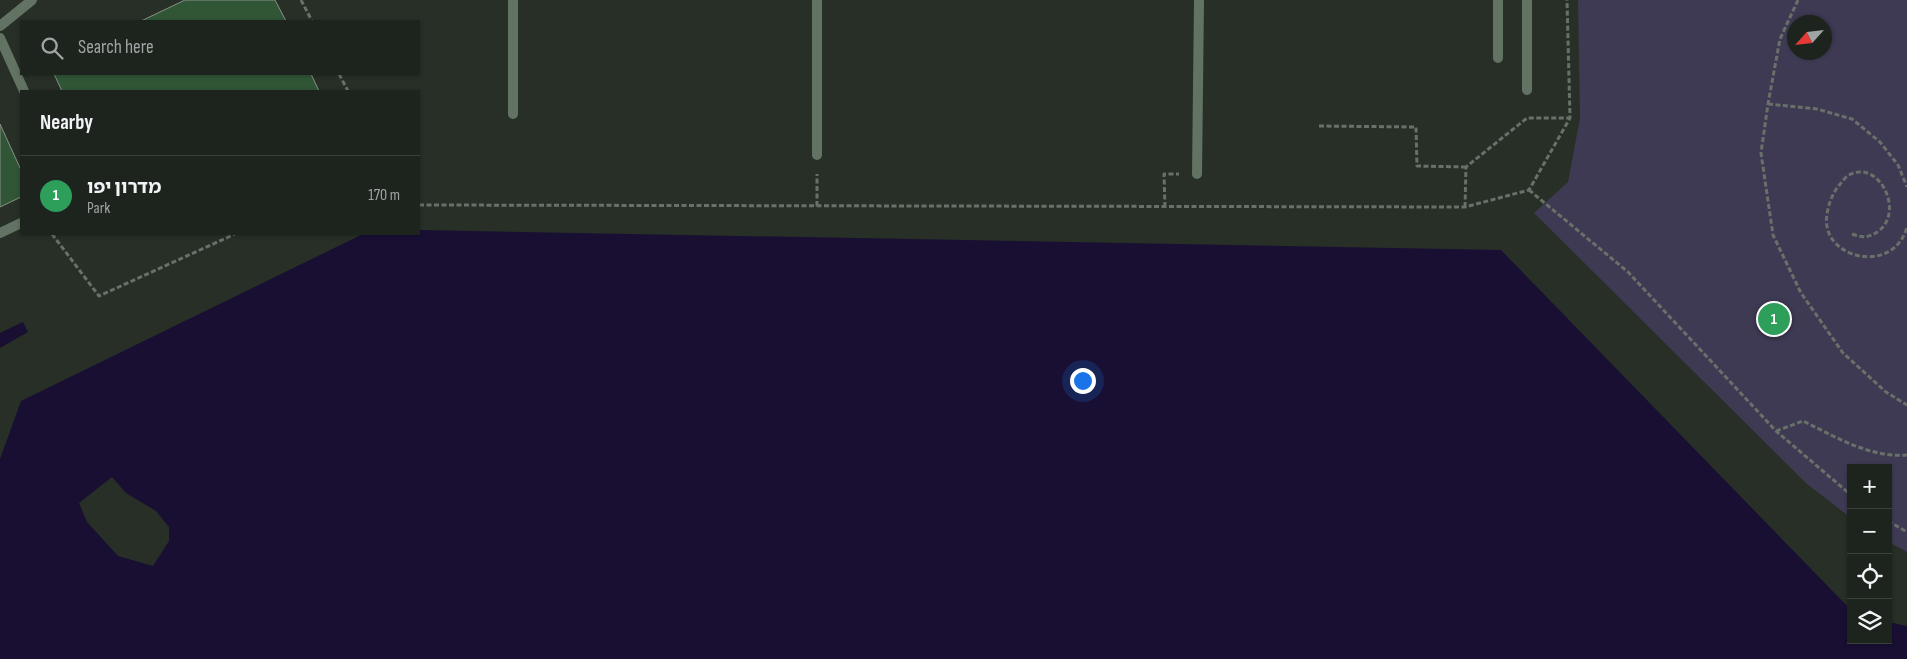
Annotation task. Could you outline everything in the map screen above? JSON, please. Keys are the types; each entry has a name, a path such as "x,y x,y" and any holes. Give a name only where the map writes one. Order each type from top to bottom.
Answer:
{"street":[{"path":"0,26 32,0"},
{"path":"513,0 513,114"},
{"path":"817,0 817,155"},
{"path":"1197,174 1199,0"},
{"path":"1498,0 1498,58"},
{"path":"1527,2 1527,90"},
{"path":"0,38 24,90"},
{"path":"0,233 20,223"}],"path":[{"path":"301,0 311,20"},
{"path":"420,205 1465,208 1530,190 1570,118 1567,0"},
{"path":"1798,0 1780,39 1761,153 1772,235 1801,293 1843,353 1886,392 1907,405"},
{"path":"340,75 347,90"},
{"path":"1768,104 1817,108 1852,120 1880,142 1898,165 1907,187"},
{"path":"1319,126 1416,127 1417,166 1466,167 1527,118 1570,118"},
{"path":"816,206 817,155"},
{"path":"1465,208 1466,167"},
{"path":"1852,234 1863,238 1875,234 1885,225 1890,217 1890,207 1886,191 1877,178 1862,172 1849,175 1833,192 1826,216 1830,235 1846,253 1869,258 1888,253 1904,237 1907,227"},
{"path":"1165,207 1164,174 1197,174"},
{"path":"1530,190 1628,272 1776,431 1847,492"},
{"path":"53,235 98,296 233,235"},
{"path":"1776,431 1803,422 1857,447 1893,456 1907,455"},
{"path":"1892,523 1907,532"}],"shaded area":[{"path":"1578,0 1907,0 1907,552 1892,544 1892,464 1847,464 1847,515 1807,484 1534,213 1568,182 1580,118"},
{"path":"420,230 1501,250 1847,606 1847,644 1892,644 1892,623 1907,626 1907,659 0,659 0,459 21,401 361,235 420,235","holes":["112,477 126,493 156,511 169,527 169,541 153,566 118,556 87,522 79,503"]},
{"path":"23,322 28,332 0,348 0,333"}],"building":[{"path":"185,0 275,0 285,20 143,20"},
{"path":"54,75 311,75 319,90 62,90"},
{"path":"0,124 20,168 20,197 0,207"}],"place":[{"name":"מדרון יפו","path":"1774,319"}]}
